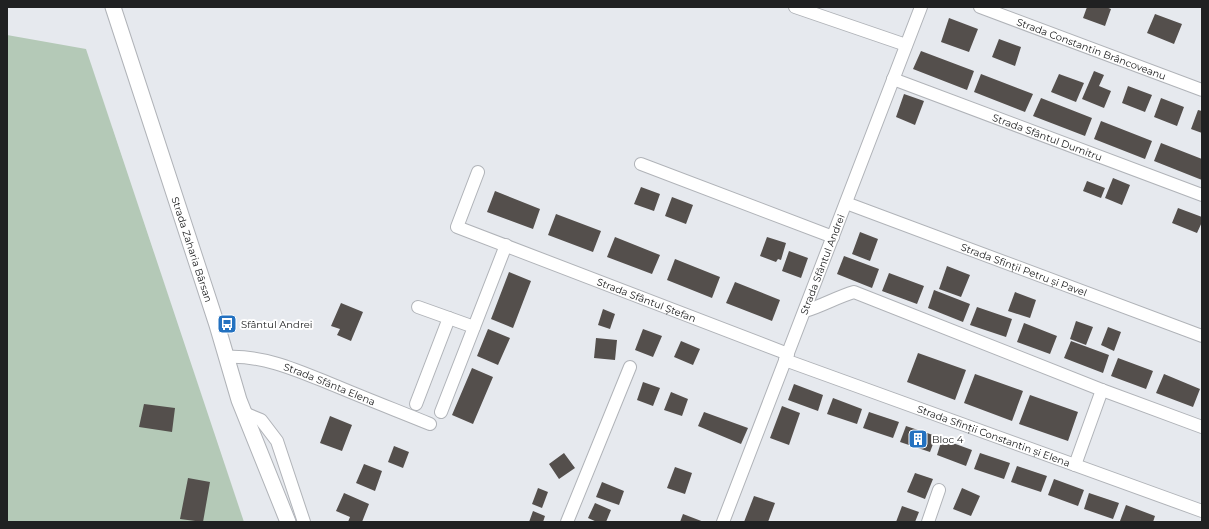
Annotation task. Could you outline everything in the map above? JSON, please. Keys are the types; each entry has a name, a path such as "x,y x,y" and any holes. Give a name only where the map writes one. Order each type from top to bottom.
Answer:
{"main road":[{"name":"Strada Zaharia Bârsan","path":"113,7 227,357 239,400 276,490"},
{"path":"276,490 280,522"},
{"path":"276,490 288,522"}],"street":[{"path":"795,7 906,45"},
{"name":"Strada Sfântul Andrei","path":"723,522 805,311 892,79 921,7"},
{"name":"Strada Constantin Brâncoveanu","path":"980,7 1202,90"},
{"name":"Strada Sfântul Dumitru","path":"892,79 1202,195"},
{"path":"641,164 833,237"},
{"name":"Strada Sfântul Ștefan","path":"478,172 457,226 787,357"},
{"name":"Strada Sfinții Petru și Pavel","path":"846,203 1202,336"},
{"path":"441,412 506,245"},
{"path":"805,311 854,292 1102,390 1202,427"},
{"path":"418,307 474,327"},
{"path":"416,404 449,318"},
{"name":"Strada Sfânta Elena","path":"227,357 241,356 264,360 289,368 430,424"},
{"name":"Strada Sfinții Constantin și Elena","path":"787,357 1202,511"},
{"path":"567,522 630,367"},
{"path":"1075,465 1102,390"},
{"path":"244,413 261,420 277,441 304,522"},
{"path":"928,522 940,490"}],"green space":[{"path":"7,35 86,49 244,522 7,522"}],"building":[{"path":"1087,7 1106,7 1111,9 1105,26 1083,18"},
{"path":"1155,14 1182,24 1174,44 1147,33"},
{"path":"949,18 978,29 969,52 941,42"},
{"path":"999,39 1021,47 1015,66 992,57"},
{"path":"921,51 974,71 967,90 913,69"},
{"path":"1094,71 1104,75 1099,86 1111,91 1104,108 1082,99"},
{"path":"981,74 1033,94 1025,112 974,92"},
{"path":"1059,74 1084,83 1076,102 1051,92"},
{"path":"1128,86 1152,95 1145,112 1122,103"},
{"path":"904,94 924,101 915,125 896,117"},
{"path":"1041,98 1092,118 1085,136 1033,116"},
{"path":"1161,98 1184,107 1177,126 1154,117"},
{"path":"1198,110 1202,111 1202,133 1191,129"},
{"path":"1101,121 1152,141 1145,159 1094,139"},
{"path":"1161,143 1202,159 1202,180 1154,161"},
{"path":"1113,178 1130,185 1122,205 1105,198"},
{"path":"1087,181 1105,188 1101,198 1083,191"},
{"path":"641,187 660,194 654,211 634,204"},
{"path":"495,191 540,209 533,229 487,212"},
{"path":"672,197 693,205 686,224 665,216"},
{"path":"1178,208 1202,217 1202,222 1197,233 1172,223"},
{"path":"556,214 601,231 593,252 548,235"},
{"path":"860,232 878,239 870,261 852,254"},
{"path":"615,237 660,255 652,274 607,257"},
{"path":"767,237 786,243 781,260 778,259 776,262 760,256"},
{"path":"789,251 808,258 801,278 782,271"},
{"path":"844,256 879,269 872,288 837,274"},
{"path":"675,259 720,277 712,298 667,280"},
{"path":"947,266 970,275 961,297 939,289"},
{"path":"509,272 531,281 513,328 491,319"},
{"path":"889,273 924,286 917,304 882,291"},
{"path":"735,282 780,300 772,321 726,303"},
{"path":"934,290 970,304 963,322 928,308"},
{"path":"1015,292 1036,300 1030,318 1008,311"},
{"path":"341,303 363,312 351,341 337,335 340,329 331,326"},
{"path":"977,307 1012,319 1006,337 970,325"},
{"path":"603,309 615,314 610,329 598,325"},
{"path":"1076,321 1093,327 1086,345 1070,339"},
{"path":"1024,323 1057,336 1050,354 1017,342"},
{"path":"1108,327 1121,332 1114,351 1101,345"},
{"path":"488,329 510,338 498,365 477,356"},
{"path":"643,329 662,336 653,357 635,350"},
{"path":"596,338 617,340 615,360 594,358"},
{"path":"681,341 700,349 693,365 674,357"},
{"path":"1071,341 1109,355 1103,373 1064,358"},
{"path":"918,353 966,370 955,400 907,382"},
{"path":"1118,358 1153,371 1146,389 1111,376"},
{"path":"472,368 493,377 473,424 452,415"},
{"path":"975,374 1023,391 1012,421 964,403"},
{"path":"1164,374 1200,389 1193,407 1156,393"},
{"path":"643,382 660,388 653,406 637,400"},
{"path":"794,384 823,395 818,411 788,400"},
{"path":"671,392 688,399 682,416 664,410"},
{"path":"1030,395 1078,412 1068,441 1019,424"},
{"path":"833,398 862,409 857,424 827,414"},
{"path":"144,404 175,408 172,432 139,427"},
{"path":"782,406 800,413 789,445 770,438"},
{"path":"704,412 748,428 741,444 698,426"},
{"path":"869,412 899,422 893,438 863,428"},
{"path":"330,416 352,425 342,451 320,443"},
{"name":"Bloc 4","path":"906,426 936,436 930,452 900,442"},
{"path":"942,439 972,450 966,466 937,455"},
{"path":"394,446 409,452 403,468 388,462"},
{"path":"564,453 575,468 559,479 549,464"},
{"path":"980,453 1010,463 1004,479 974,469"},
{"path":"364,464 382,471 375,491 356,483"},
{"path":"1017,466 1047,476 1041,492 1011,482"},
{"path":"675,467 692,473 685,494 667,488"},
{"path":"915,473 933,479 925,499 907,492"},
{"path":"188,478 210,482 203,522 180,519"},
{"path":"1054,479 1084,490 1078,506 1048,495"},
{"path":"602,482 624,491 619,505 596,497"},
{"path":"538,488 548,492 542,508 532,504"},
{"path":"962,488 980,496 971,516 953,509"},
{"path":"344,493 369,504 362,522 348,522 350,517 336,511"},
{"path":"1089,493 1119,503 1113,519 1084,509"},
{"path":"754,496 775,503 768,522 744,522"},
{"path":"595,503 611,510 606,522 597,522 588,518"},
{"path":"1126,505 1155,516 1153,522 1120,521"},
{"path":"902,506 919,512 915,522 896,522"},
{"path":"533,511 545,516 543,522 529,522"},
{"path":"683,514 704,522 680,522"}],"place":[{"name":"Sfântul Andrei","path":"227,324"},
{"name":"Bloc 4","path":"918,439"}]}
